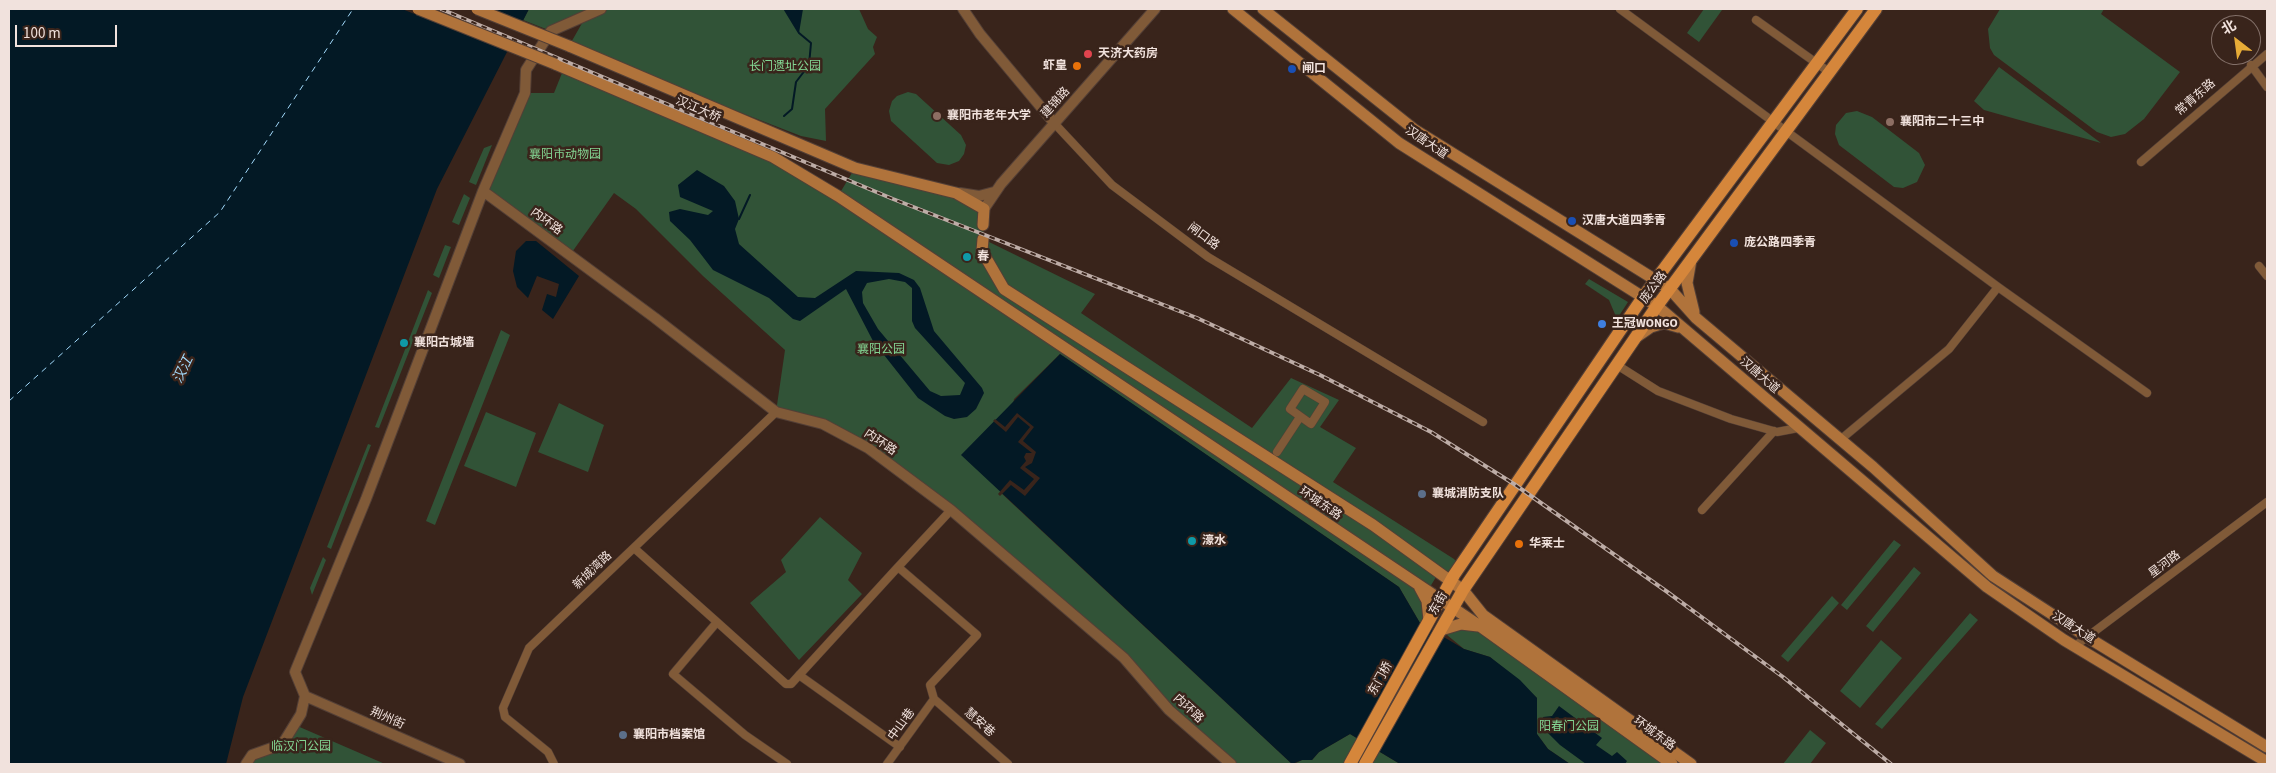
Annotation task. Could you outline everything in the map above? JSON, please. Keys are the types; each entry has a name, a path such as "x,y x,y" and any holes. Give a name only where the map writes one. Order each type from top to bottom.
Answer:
{"main road":[{"name":"汉江大桥","path":"418,9 556,64 773,156 838,196 949,271"},
{"name":"汉江大桥","path":"477,9 569,46 855,168 956,192 984,209"},
{"name":"汉唐大道","path":"1233,9 1399,143 1658,306 1798,428 1987,587 2075,646 2267,762"},
{"name":"汉唐大道","path":"1263,9 1415,130 1670,289 1696,318 1873,467 1993,576 2086,637 2267,747"},
{"name":"庞公路","path":"1450,581 1643,297 1657,281 1772,121 1857,9"},
{"name":"庞公路","path":"1463,590 1670,289 1876,9"},
{"path":"983,224 984,209"},
{"name":"环城东路","path":"983,239 982,251 1004,289 1373,524 1463,590 1484,615 1691,764"},
{"path":"1691,260 1687,283 1696,318"},
{"path":"1642,272 1659,272 1669,264"},
{"name":"环城东路","path":"949,271 1480,626 1672,764"},
{"path":"1629,288 1634,299 1629,319"},
{"path":"1635,339 1651,327 1664,323 1687,332"},
{"name":"东街","path":"1428,622 1450,581"},
{"path":"1419,587 1427,602 1428,622"},
{"name":"东街","path":"1440,631 1463,590"},
{"name":"东门桥","path":"1350,764 1428,622"},
{"path":"1368,759 1440,631 1461,624 1480,626"}],"street":[{"path":"246,764 252,755 280,745 301,714 305,696 295,672 366,499 483,191 525,92 526,70 551,31 601,9"},
{"name":"闸口路","path":"963,9 980,34 1055,124 1112,185 1208,257 1483,422"},
{"name":"建锦路","path":"984,209 995,192 1155,9"},
{"path":"1620,9 1998,287 2147,393"},
{"path":"1756,20 1829,72"},
{"name":"常青东路","path":"2141,162 2267,54"},
{"path":"2251,66 2267,87"},
{"name":"内环路","path":"483,191 655,318 776,412 823,424 868,448 951,510 1124,658 1169,710 1231,764"},
{"path":"956,192 979,196 995,192"},
{"path":"2259,266 2267,276"},
{"path":"1840,440 1949,349 1998,287"},
{"path":"1617,365 1658,391 1731,418 1774,431 1798,428"},
{"path":"1303,389 1325,402 1311,424 1300,417 1290,410 1303,389"},
{"name":"新城湾路","path":"554,764 548,752 505,717 503,708 529,648 776,412"},
{"path":"1277,452 1300,417"},
{"path":"1702,510 1774,431"},
{"name":"星河路","path":"2075,646 2267,502"},
{"path":"634,548 786,684 790,684 951,510"},
{"path":"898,567 976,635 930,685 934,699"},
{"path":"717,622 673,674 745,735 787,764"},
{"path":"799,675 900,747"},
{"name":"荆州街","path":"305,696 460,764"},
{"name":"中山巷","path":"887,764 934,699"},
{"name":"慧安巷","path":"934,699 1008,764"}],"green space":[{"name":"长门遗址公园","path":"529,9 859,9 868,29 877,37 873,47 875,54 825,109 826,141 801,136 569,46 585,18 551,31 523,20"},
{"path":"1704,9 1727,9 1722,10 1699,42 1687,33"},
{"path":"2000,9 2104,9 2101,14 2180,72 2144,119 2125,134 2111,137 2097,132 1994,55 1990,48 1988,29"},
{"path":"1999,67 2101,143 1984,110 1974,101"},
{"path":"564,68 773,157 838,196 855,168 956,193 984,209 983,239 1095,294 1081,313 1252,428 1291,378 1339,400 1320,427 1356,448 1333,482 1454,559 1460,566 1454,575 1434,571 1436,577 1430,587 1426,625 1420,623 1399,587 1060,354 1014,399 1000,492 1292,764 1231,764 1124,658 868,448 823,424 776,412 785,350 703,276 636,209 614,193 570,255 483,191 525,93 554,93"},
{"path":"908,92 916,94 961,135 966,145 964,154 959,161 949,165 937,163 891,121 889,111 892,101 897,96"},
{"path":"1857,111 1872,117 1919,153 1925,165 1917,182 1903,188 1894,187 1839,145 1835,134 1836,125 1846,113"},
{"path":"492,145 476,185 469,182 484,148"},
{"path":"464,194 470,198 459,225 452,222"},
{"path":"445,245 451,247 439,278 433,275"},
{"path":"1589,279 1628,302 1617,319 1609,300 1585,284"},
{"path":"428,290 432,293 379,428 375,427"},
{"path":"501,330 510,335 435,525 426,521"},
{"path":"559,403 604,425 588,472 538,452"},
{"path":"486,412 536,433 516,487 464,466"},
{"path":"368,444 371,445 331,549 327,547"},
{"path":"820,517 862,553 848,580 862,594 799,660 750,603 786,572 781,560"},
{"path":"1894,540 1901,545 1847,610 1841,605"},
{"path":"323,557 326,560 312,595 310,588"},
{"path":"1914,567 1921,573 1873,632 1866,626"},
{"path":"1832,596 1839,603 1788,662 1781,656"},
{"path":"1970,613 1978,620 1882,729 1875,724"},
{"name":"阳春门公园","path":"1480,626 1672,764 1570,764 1548,749 1537,734 1537,698 1490,657 1464,649 1441,630"},
{"path":"1881,640 1902,658 1860,708 1840,691"},
{"name":"临汉门公园","path":"295,725 385,764 246,764 280,745"},
{"path":"1810,730 1826,743 1810,764 1783,764"},
{"path":"1350,734 1400,764 1294,764 1302,760 1312,760 1319,752"}],"water":[{"name":"汉江","path":"9,9 529,9 437,189 243,697 226,764 9,764"},
{"path":"782,9 803,9 799,33 785,10"},
{"path":"697,170 724,186 735,201 739,219 735,229 739,244 798,297 815,298 856,271 899,273 914,280 920,288 934,331 982,388 984,393 976,409 967,417 954,419 945,416 918,398 873,341 846,289 800,321 793,319 769,298 713,270 690,240 670,221 669,212 680,209 708,215 713,211 680,197 678,185","holes":["889,279 905,282 912,288 912,321 915,328 965,383 960,395 941,396 930,391 878,329 863,303 862,292 867,283"]},
{"path":"526,241 536,241 579,276 553,319 542,310 547,294 556,297 559,284 537,276 528,298 517,287 513,271 516,251"},
{"name":"濠水","path":"1060,354 1399,587 1420,623 1464,649 1490,657 1520,680 1537,698 1537,734 1548,749 1570,764 1400,764 1350,734 1319,752 1312,760 1302,760 1292,764 961,455"},
{"path":"1559,706 1602,738 1596,745 1612,756 1617,752 1627,761 1625,764 1586,764 1560,745 1548,733 1543,717 1552,716"}],"pier":[{"path":"402,9 489,9 524,23 509,52"},
{"path":"1017,413 1034,427 1023,441 1036,452 1032,463 1025,467 1040,478 1025,496 1011,485 1000,496 998,494 1010,480 1024,490 1034,479 1020,468 1026,461 1024,457 1026,453 1032,453 1018,442 1030,427 1018,417 1006,432 993,421 995,419 1005,427"}],"waterway":[{"path":"784,116 792,109 796,82 809,65 811,43 799,33 785,10"},
{"path":"739,219 750,195"}],"ferry route":[{"path":"9,401 220,212 353,9"}],"railway":[{"path":"441,9 893,199 1197,318 1320,375 1431,432 1514,484 1666,591 1783,677 1891,764"}],"place":[{"name":"天济大药房","path":"1088,54"},
{"name":"虾皇","path":"1077,66"},
{"name":"闸口","path":"1292,69"},
{"name":"襄阳市老年大学","path":"937,116"},
{"name":"襄阳市二十三中","path":"1890,122"},
{"name":"汉唐大道四季青","path":"1572,221"},
{"name":"庞公路四季青","path":"1734,243"},
{"name":"春","path":"967,257"},
{"name":"王冠WONGO","path":"1602,324"},
{"name":"襄阳古城墙","path":"404,343"},
{"name":"襄城消防支队","path":"1422,494"},
{"name":"濠水","path":"1192,541"},
{"name":"华莱士","path":"1519,544"},
{"name":"襄阳市档案馆","path":"623,735"}],"park label":[{"name":"襄阳市动物园","path":"565,155"},
{"name":"襄阳公园","path":"881,350"}]}
